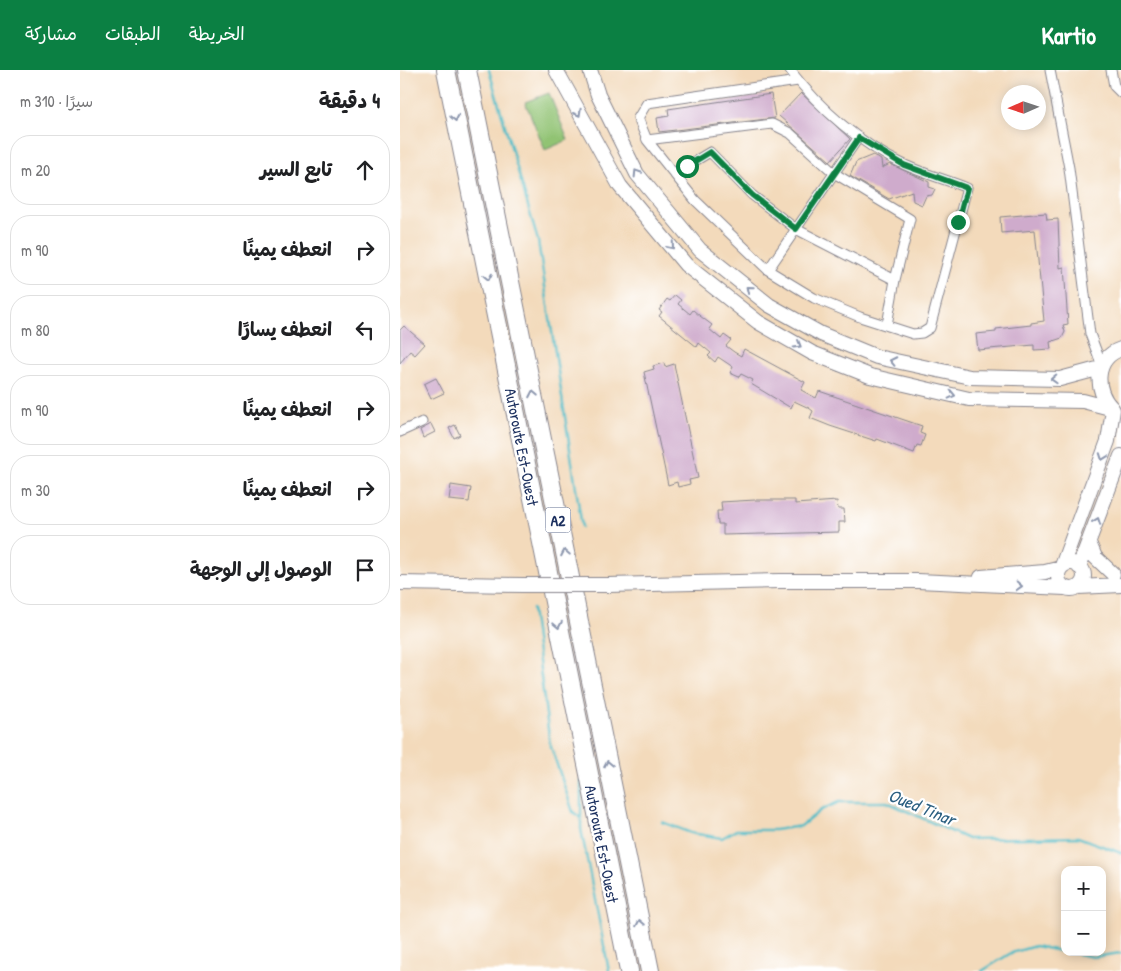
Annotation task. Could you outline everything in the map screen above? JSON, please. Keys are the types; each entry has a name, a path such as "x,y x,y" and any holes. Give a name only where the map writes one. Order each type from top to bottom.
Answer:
{"highway":[{"name":"Autoroute Est-Ouest","path":"446,70 629,971"},
{"name":"Autoroute Est-Ouest","path":"467,70 650,971"}],"main road":[{"path":"556,70 620,186 686,264 758,322 812,353 870,376 969,399 1083,401 1115,410"},
{"path":"590,70 598,95 636,174 700,250 769,305 821,334 877,357 970,378 1060,379 1101,367"},
{"path":"1115,410 1103,399 1099,389 1098,378 1101,367 1108,357 1121,349"},
{"path":"1072,587 1058,579 1108,441 1115,410"},
{"path":"1072,587 1084,576 1080,568 1121,456"},
{"path":"1089,542 1095,557 1118,578"},
{"path":"1030,573 1055,560 1070,548"},
{"path":"918,581 1030,573 1062,567 1071,563 1080,568 1118,578"},
{"path":"400,583 608,585 780,581 918,581 1072,587 1118,578"}],"street":[{"path":"790,70 798,81 832,116 859,138 904,165 967,188 930,328 922,333 912,334 860,317 814,298 768,270 695,200 647,140 638,118 648,103 798,81"},
{"path":"1050,70 1069,168 1090,334 1101,367"},
{"path":"1111,70 1114,86 1121,93"},
{"path":"647,140 772,124 790,133 834,173 910,219 895,280 887,325"},
{"path":"768,270 859,138"},
{"path":"675,174 710,152 752,195 796,229 895,280"},
{"path":"400,432 422,422"}],"green space":[{"path":"549,93 568,140 545,150 525,102"}],"building":[{"path":"801,93 850,139 830,161 779,116"},
{"path":"771,94 775,118 659,132 657,118 669,116 668,109"},
{"path":"873,155 881,160 882,168 890,164 929,182 929,187 935,189 932,195 926,196 922,205 913,201 912,191 889,199 850,176 856,162"},
{"path":"1046,213 1047,220 1058,219 1060,268 1064,267 1068,324 1063,325 1065,332 1062,338 1050,342 1051,349 1034,350 1034,345 978,350 976,334 996,332 996,329 1031,325 1031,323 1044,321 1035,230 1001,233 1000,217"},
{"path":"675,295 681,300 678,304 690,314 693,310 712,325 709,329 721,339 724,335 731,340 726,346 734,352 741,356 744,349 805,382 801,390 816,398 819,391 922,426 920,433 925,435 921,446 917,445 914,453 877,439 876,441 830,426 810,418 813,411 809,408 794,401 791,408 751,384 753,380 741,374 739,377 730,373 733,367 718,357 715,362 708,356 711,353 699,343 697,347 659,316 662,312 659,310 667,299 670,301"},
{"path":"404,326 425,344 415,355 410,351 400,363 400,330"},
{"path":"664,363 665,367 674,364 698,478 689,480 690,484 678,487 677,482 668,485 644,372 654,369 653,366"},
{"path":"436,378 444,393 431,399 424,384"},
{"path":"431,424 435,432 423,438 420,430"},
{"path":"455,425 460,435 454,438 449,428"},
{"path":"451,485 471,488 469,502 449,500"},
{"path":"795,500 795,504 837,501 838,509 844,509 845,522 839,522 839,532 723,535 723,524 718,524 717,511 722,511 721,502"}],"waterway":[{"path":"489,70 538,241 582,527"},
{"path":"532,609 550,744 573,812 581,818"},
{"path":"581,781 581,829 609,971"},
{"name":"Oued Tinar","path":"662,822 691,833 722,838 736,830 775,830 801,826 821,810 839,802 887,802 968,839 1078,837 1121,853"},
{"path":"982,971 1011,953 1035,946 1061,951"},
{"path":"1106,955 1121,953"},
{"path":"1088,956 1100,956"}],"route":[{"path":"687,166 710,152 752,195 796,229 859,138 904,165 967,188 958,222"}]}
